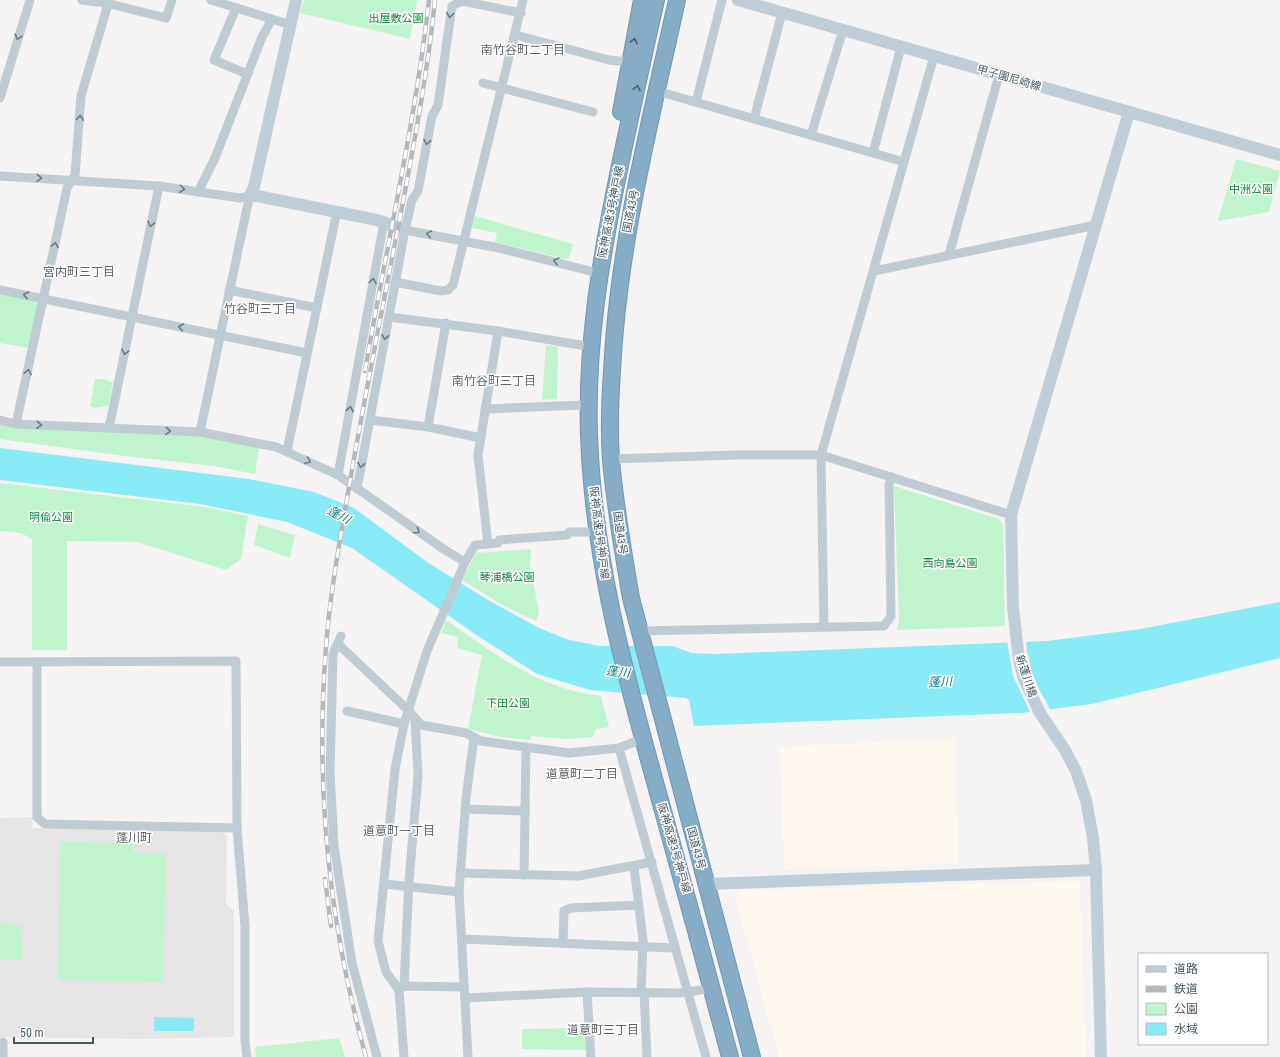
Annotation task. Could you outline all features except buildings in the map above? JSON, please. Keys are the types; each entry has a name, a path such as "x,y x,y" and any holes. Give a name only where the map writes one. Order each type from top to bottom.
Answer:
{"highway":[{"path":"642,0 629,62 594,272 586,346 584,405 591,532 609,634 726,1057"},
{"name":"阪神高速3号神戸線","path":"656,0 598,277 589,371 588,433 592,491 603,574 624,671 730,1057"},
{"name":"阪神高速3号神戸線","path":"676,0 644,137 626,230 614,304 609,364 608,431 611,493 623,578 640,655 747,1057"},
{"name":"国道43号","path":"676,0 629,218 621,270 614,332 611,395 611,459 624,560 640,636 752,1057"}],"street":[{"path":"0,98 30,0"},
{"path":"82,0 107,2 166,18 172,0"},
{"path":"211,0 291,25"},
{"path":"200,432 229,290 296,0"},
{"path":"395,282 442,291 448,290 453,285 516,35 523,0"},
{"path":"696,102 722,0"},
{"name":"甲子園尼崎線","path":"738,0 1280,155"},
{"path":"357,489 405,230 412,200 418,191 432,116 438,105 452,6 462,1 520,13"},
{"path":"16,424 67,188 75,175 82,96 107,2"},
{"path":"236,8 214,60 247,74"},
{"path":"754,119 782,12"},
{"path":"198,192 215,158 262,36 272,19"},
{"path":"811,135 843,30"},
{"path":"516,35 609,60 629,62"},
{"path":"873,153 901,47"},
{"path":"824,627 821,455 934,56"},
{"path":"949,255 999,75"},
{"path":"483,83 593,112"},
{"path":"657,91 904,162"},
{"name":"新蓬川橋","path":"1101,1057 1096,870 1093,838 1086,800 1076,771 1065,750 1040,713 1024,678 1016,639 1013,606 1011,515 1129,112"},
{"path":"0,176 159,186 240,198 257,196 384,222 405,230 499,248 594,272"},
{"path":"109,428 159,186"},
{"path":"287,451 337,212"},
{"path":"338,474 384,222"},
{"path":"874,270 1096,225"},
{"path":"0,290 307,353"},
{"path":"229,290 317,308"},
{"path":"389,317 446,323 586,346"},
{"path":"428,427 446,323"},
{"path":"488,544 478,455 498,331"},
{"path":"485,409 584,405"},
{"path":"0,420 16,424 200,432 276,446 338,474 357,489 445,550 465,562"},
{"path":"370,420 428,427 481,438"},
{"path":"611,459 736,455 821,455 1011,515"},
{"path":"640,636 824,627 884,626 891,616 889,484 892,477"},
{"path":"404,1057 402,988 418,776 412,714 427,651 457,579 475,545 498,543 499,540 567,535 569,532 591,532"},
{"path":"377,1057 352,963 334,846 330,773 333,654 340,640 421,725 466,733 481,741 569,753 619,748 639,740"},
{"path":"0,662 236,661 237,828 245,926 245,1042 247,1057"},
{"path":"37,662 37,817 45,824 237,828"},
{"path":"347,711 404,724"},
{"path":"412,714 404,724 395,769 378,941 386,972 402,988 464,987"},
{"path":"468,1057 459,892 465,809 474,738"},
{"path":"524,875 526,747"},
{"path":"619,748 652,862 674,948 706,1057"},
{"path":"465,809 525,811"},
{"path":"460,874 578,876 634,867 652,862"},
{"path":"634,867 643,940 641,946 647,1057"},
{"path":"706,884 1096,870"},
{"path":"384,884 459,892"},
{"path":"563,943 564,911 570,908 639,905"},
{"path":"462,939 674,948"},
{"path":"465,998 587,992 687,992 708,989"},
{"path":"587,992 591,1057"},
{"path":"3,1042 3,1057"}],"shaded area":[{"path":"955,738 958,863 784,870 780,747"},
{"path":"33,817 32,828 222,831 227,836 226,904 234,911 234,1037 141,1039 0,1037 0,818"},
{"path":"1080,881 1086,1057 779,1057 735,897 742,890"}],"green space":[{"name":"出屋敷公園","path":"304,0 417,0 410,39 300,13"},
{"name":"中洲公園","path":"1236,159 1280,171 1269,212 1218,221"},
{"path":"475,216 573,244 569,258 565,259 495,242 497,233 472,228"},
{"path":"0,294 36,302 38,304 29,348 0,343"},
{"path":"546,345 558,347 557,399 542,400"},
{"path":"95,379 105,379 113,383 108,406 94,408 90,406"},
{"path":"0,424 10,427 199,436 259,447 255,474 214,466 117,455 0,439"},
{"name":"明倫公園","path":"0,483 205,507 248,516 241,559 226,570 137,542 67,541 67,650 32,650 32,539 21,533 0,531"},
{"name":"西向島公園","path":"894,486 999,519 1003,525 1005,626 897,630 899,620"},
{"path":"258,524 295,535 290,558 254,545"},
{"name":"琴浦橋公園","path":"531,549 530,564 539,613 536,621 504,606 462,580 476,553"},
{"name":"下田公園","path":"446,620 483,646 537,678 578,692 601,696 609,727 596,729 593,737 567,739 532,736 530,740 501,737 468,729 482,655 457,648 458,637 441,633"},
{"path":"60,842 133,843 133,853 166,854 163,982 58,980"},
{"path":"0,923 20,926 23,960 0,960"},
{"path":"586,1028 588,1050 522,1049 522,1029"},
{"path":"339,1038 345,1057 256,1057 255,1047"}],"water":[{"name":"蓬川","path":"0,448 249,479 314,492 354,508 427,562 488,600 539,628 569,640 600,646 672,646 692,653 715,654 1047,641 1141,629 1280,602 1280,658 1092,704 1021,713 694,726 689,700 686,698 590,690 537,674 475,634 352,548 287,522 200,504 0,480"},
{"path":"154,1017 194,1018 194,1031 154,1031"}],"pier":[{"path":"1026,640 1033,675 1051,711 1031,714 1013,676 1007,641"}],"railway":[{"path":"365,371 408,140 429,0"},
{"path":"366,1057 353,1007 343,956 334,905 328,854 322,751 326,647 342,527 416,130 429,52 435,0"},
{"path":"325,879 331,926"}],"district":[{"name":"南竹谷町二丁目","path":"523,50"},
{"name":"宮内町三丁目","path":"79,272"},
{"name":"竹谷町三丁目","path":"260,309"},
{"name":"南竹谷町三丁目","path":"494,381"},
{"name":"道意町二丁目","path":"582,774"},
{"name":"道意町一丁目","path":"399,831"},
{"name":"蓬川町","path":"134,838"},
{"name":"道意町三丁目","path":"603,1030"}]}
